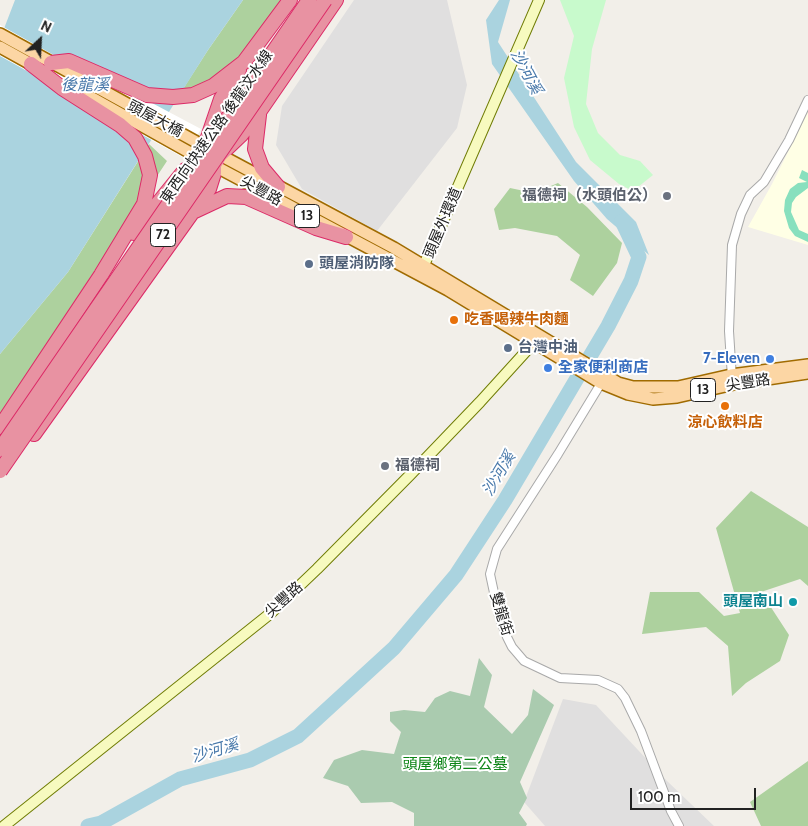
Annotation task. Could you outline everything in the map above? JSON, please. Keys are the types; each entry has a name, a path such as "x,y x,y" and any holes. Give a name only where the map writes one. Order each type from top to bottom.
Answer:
{"highway":[{"path":"101,275 167,193 196,149 221,99 244,62 290,0"},
{"name":"東西向快速公路 後龍汶水線","path":"0,449 309,0"},
{"name":"東西向快速公路 後龍汶水線","path":"0,471 325,0"},
{"path":"0,481 209,189 217,160 241,135 259,112 336,0"},
{"path":"51,63 69,61 147,94 173,97 193,95 212,86 244,62"},
{"path":"0,427 101,275 144,204 150,175 144,156 135,138 120,125 62,88 31,64"},
{"path":"259,112 255,149 262,168 278,186"},
{"path":"192,212 227,196 246,197 316,228 346,237"}],"main road":[{"name":"頭屋大橋","path":"0,34 196,149"},
{"name":"頭屋大橋","path":"0,47 196,149"},
{"name":"尖豐路","path":"196,149 346,237 422,270"},
{"name":"尖豐路","path":"217,160 278,186 603,379 632,387 656,388 808,373"},
{"name":"尖豐路","path":"732,380 808,365"}],"street":[{"name":"頭屋外環道","path":"422,270 539,0"},
{"path":"732,380 729,331 732,245 741,214 750,195 764,182 789,140 808,100"},
{"name":"尖豐路","path":"6,825 271,613 410,475 537,339"},
{"name":"雙龍街","path":"603,379 497,550 490,574 499,616 507,638 524,661 560,678 598,680 618,689 625,698 641,731 671,811 679,826"}],"shaded area":[{"path":"354,0 447,0 467,85 457,128 377,231 302,189 276,145 282,106"},
{"path":"808,112 808,245 748,227"},
{"path":"563,699 596,705 667,781 714,826 545,826 524,802"}],"green space":[{"path":"243,0 281,0 243,52 225,70 203,87 183,89 208,50"},
{"path":"560,0 606,0 592,49 586,104 598,133 620,155 640,161 653,175 633,191 619,184 590,160 574,127 564,78 574,36"},
{"path":"149,144 167,161 0,414 0,354 68,272"},
{"path":"802,170 808,173 808,188 796,197 792,203 791,212 799,230 808,234 808,242 795,236 789,228 784,211 785,200 790,189 798,183 807,182 799,178"},
{"path":"558,183 587,207 622,243 617,263 593,296 570,280 580,255 557,236 515,228 499,230 494,209 510,188 534,193"},
{"path":"751,491 808,527 808,586 800,579 761,592 789,635 780,661 746,683 732,696 728,646 706,627 642,634 650,592 699,592 724,616 740,613 716,528"},
{"name":"頭屋鄉第二公墓","path":"479,658 492,675 484,707 512,734 528,715 533,689 554,705 520,782 527,798 519,813 527,824 526,826 414,826 414,813 392,802 361,803 348,786 323,778 334,760 362,750 394,754 401,732 390,721 390,712 404,710 425,712 435,698 450,691 470,696"},
{"path":"808,761 808,826 761,826 750,802"}],"water":[{"name":"後龍溪","path":"15,0 243,0 208,50 68,272 0,354 0,39"},
{"name":"沙河溪","path":"499,0 510,0 498,42 576,162 636,222 649,255 607,219 574,181 492,64 486,20"}],"pier":[{"path":"0,25 95,78 135,94 201,129 184,158 0,56"}],"waterway":[{"name":"沙河溪","path":"88,826 101,823 180,779 250,760 298,736 394,648 456,575 505,500 608,326 631,281 639,257 622,221"}],"place":[{"name":"福德祠（水頭伯公）","path":"667,196"},
{"name":"頭屋消防隊","path":"309,264"},
{"name":"吃香喝辣牛肉麵","path":"454,320"},
{"name":"台灣中油","path":"508,348"},
{"name":"7-Eleven","path":"770,359"},
{"name":"全家便利商店","path":"548,368"},
{"name":"涼心飲料店","path":"725,406"},
{"name":"福德祠","path":"385,466"},
{"name":"頭屋南山","path":"793,602"}]}
